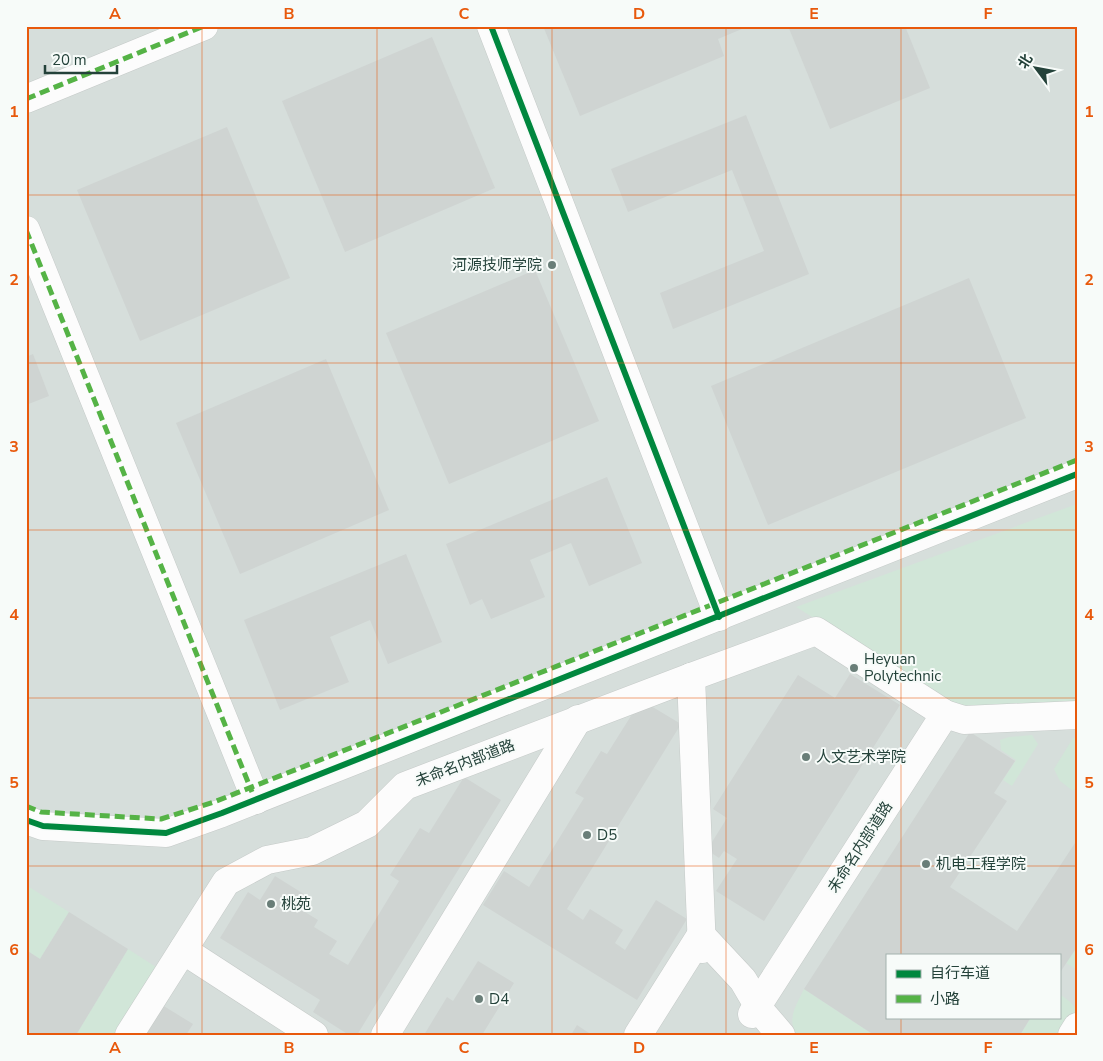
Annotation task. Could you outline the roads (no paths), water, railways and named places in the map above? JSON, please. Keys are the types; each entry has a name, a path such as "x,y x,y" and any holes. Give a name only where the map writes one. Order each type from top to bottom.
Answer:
{"street":[{"path":"26,99 204,26"},
{"path":"491,26 716,610"},
{"path":"26,230 253,794"},
{"path":"26,820 43,826 166,833 253,794 716,610 1077,460"},
{"path":"716,610 1077,474"},
{"name":"未命名内部道路","path":"129,1035 226,882 267,860 312,851 367,824 405,786 816,631 946,714 964,720 1077,715"},
{"path":"648,1035 702,942 691,677"},
{"name":"未命名内部道路","path":"759,1018 946,714"},
{"path":"370,1035 569,723"},
{"path":"385,1035 569,723"},
{"path":"26,806 40,812 161,819 214,802 253,794"},
{"path":"702,942 759,1018 763,1014 781,1035"},
{"path":"638,1035 702,942"},
{"path":"179,956 288,1035"},
{"path":"179,956 314,1035"},
{"path":"1072,1035 1077,1028"}],"place":[{"name":"河源技师学院","path":"552,265"},
{"name":"Heyuan Polytechnic","path":"854,668"},
{"name":"人文艺术学院","path":"806,757"},
{"name":"D5","path":"587,835"},
{"name":"机电工程学院","path":"926,864"},
{"name":"桃苑","path":"271,904"},
{"name":"D4","path":"479,999"}]}
